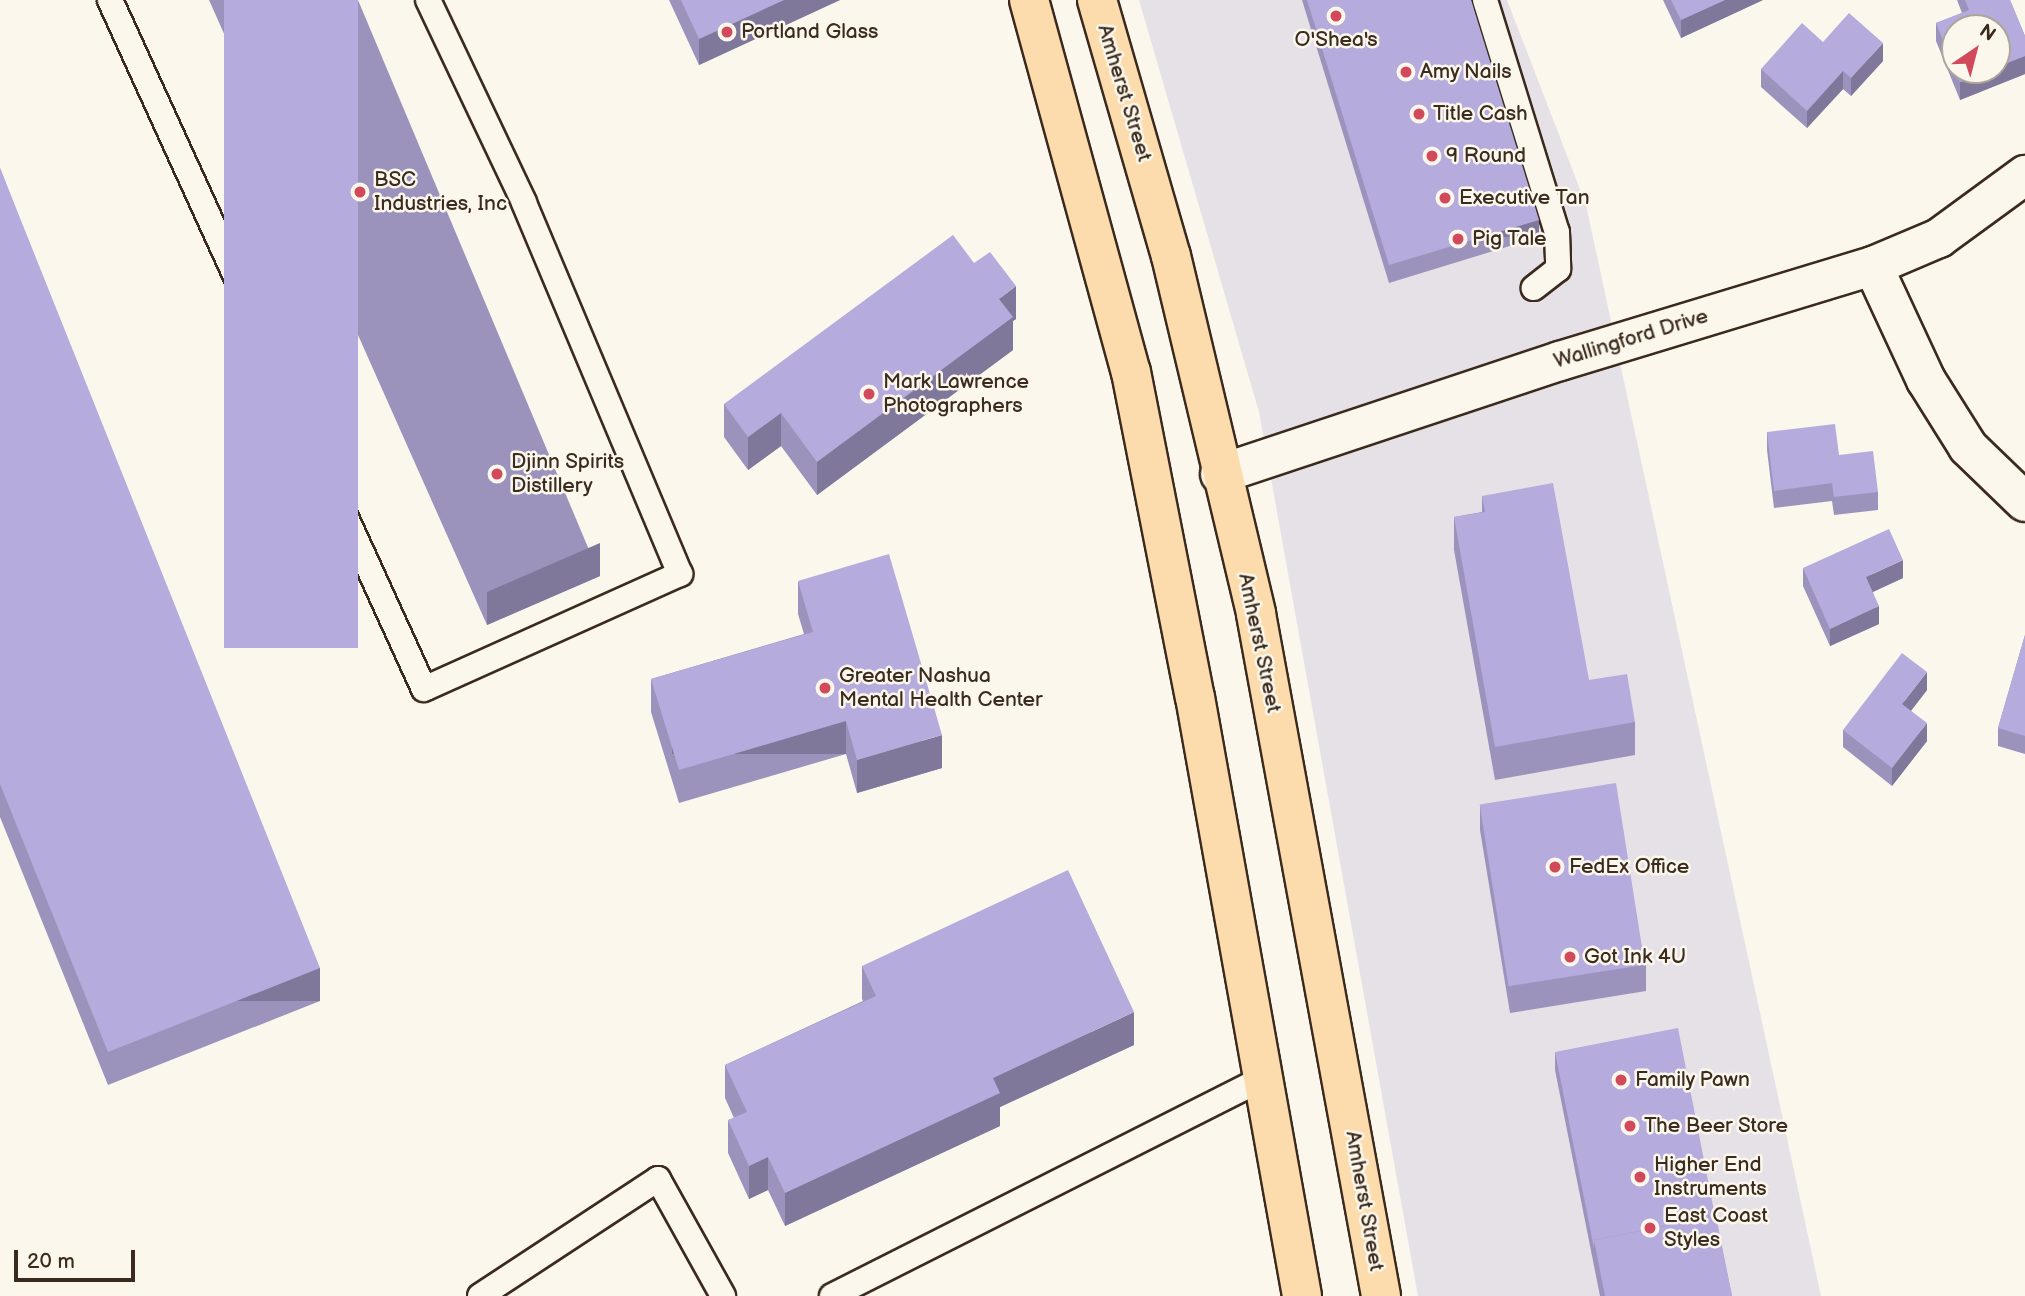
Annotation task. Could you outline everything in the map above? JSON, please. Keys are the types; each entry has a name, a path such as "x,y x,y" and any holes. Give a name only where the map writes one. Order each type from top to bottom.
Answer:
{"highway":[{"path":"1029,0 1131,372 1264,1078 1302,1296"},
{"name":"Amherst Street","path":"1097,0 1171,256 1220,474 1256,614 1381,1296"}],"street":[{"name":"Wallingford Drive","path":"1220,474 1560,361 1873,266 1938,238 2025,175"},
{"path":"1873,266 1926,380 1968,447 2025,502"}],"lane":[{"path":"110,0 424,689 680,574 524,202 428,0"},
{"path":"1485,0 1557,232 1558,269 1534,288"},
{"path":"832,1296 1264,1078"},
{"path":"480,1296 658,1179 723,1296"}],"shaded area":[{"path":"1139,0 1507,0 1586,205 1821,1296 1418,1296 1259,412"}],"building":[{"path":"224,0 358,0 358,648 224,648"},
{"path":"681,0 784,0 699,39"},
{"path":"1307,0 1471,0 1539,220 1389,265"},
{"path":"1671,0 1725,0 1681,20"},
{"path":"1965,0 2010,0 2025,36 2025,56 2011,62 2011,14 1959,14 1969,10"},
{"path":"1849,13 1883,43 1851,78 1843,71 1807,111 1761,69 1802,23 1823,42"},
{"path":"1941,21 1941,35 1936,23"},
{"path":"0,168 320,968 108,1052 0,784"},
{"name":"Mark Lawrence Photographers","path":"953,235 974,263 990,252 1016,286 999,299 1013,317 817,462 781,413 748,437 724,404"},
{"path":"1835,424 1839,455 1873,451 1878,492 1834,497 1832,483 1774,491 1767,432"},
{"path":"1553,483 1589,680 1627,674 1635,722 1495,747 1454,517 1485,512 1482,496"},
{"path":"1889,529 1903,560 1866,577 1879,606 1830,629 1803,568"},
{"name":"Greater Nashua Mental Health Center","path":"889,554 942,735 857,760 846,721 679,770 651,679 813,632 798,581"},
{"path":"2025,635 2025,736 1998,728"},
{"path":"1902,653 1927,672 1902,704 1927,723 1892,768 1843,730"},
{"path":"1616,783 1645,965 1508,986 1480,805"},
{"path":"1068,870 1134,1012 993,1078 1000,1093 785,1193 768,1157 749,1166 728,1120 747,1112 725,1065 876,996 862,966"},
{"path":"1678,1028 1715,1216 1594,1240 1594,1248 1555,1052"},
{"path":"1716,1216 1732,1296 1605,1296 1594,1240"}],"place":[{"name":"O'Shea's","path":"1336,16"},
{"name":"Portland Glass","path":"727,32"},
{"name":"Amy Nails","path":"1406,72"},
{"name":"Title Cash","path":"1419,114"},
{"name":"9 Round","path":"1432,156"},
{"name":"BSC Industries, Inc","path":"360,192"},
{"name":"Executive Tan","path":"1445,198"},
{"name":"Pig Tale","path":"1458,239"},
{"name":"Mark Lawrence Photographers","path":"869,394"},
{"name":"Djinn Spirits Distillery","path":"497,474"},
{"name":"Greater Nashua Mental Health Center","path":"825,688"},
{"name":"FedEx Office","path":"1555,867"},
{"name":"Got Ink 4U","path":"1570,957"},
{"name":"Family Pawn","path":"1621,1080"},
{"name":"The Beer Store","path":"1630,1126"},
{"name":"Higher End Instruments","path":"1640,1177"},
{"name":"East Coast Styles","path":"1650,1228"}]}
